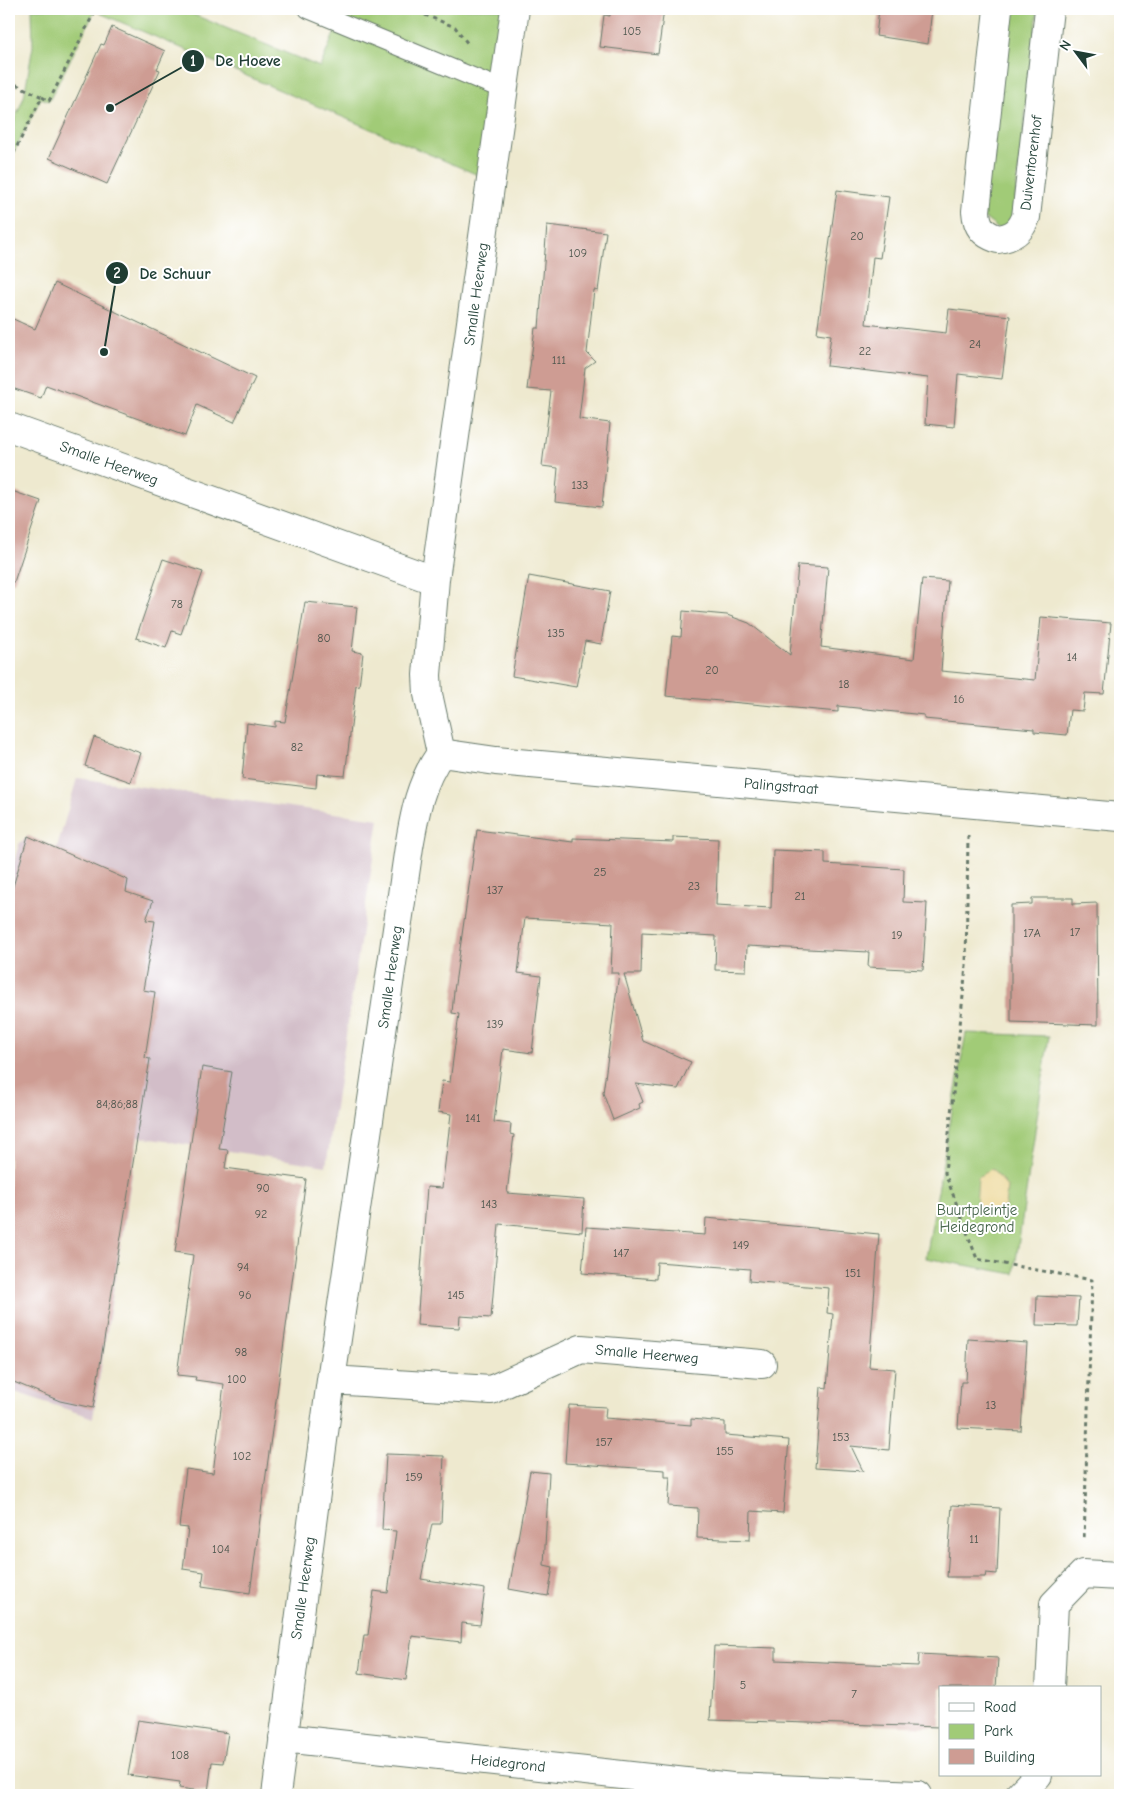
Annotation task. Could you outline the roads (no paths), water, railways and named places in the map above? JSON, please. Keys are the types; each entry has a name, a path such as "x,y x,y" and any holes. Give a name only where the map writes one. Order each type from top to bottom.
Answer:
{"street":[{"name":"Smalle Heerweg","path":"276,1795 331,1380 415,810 424,783 441,753 428,694 427,676 435,579 515,9"},
{"name":"Duiventorenhof","path":"998,9 976,211 976,221 981,230 998,239 1016,234 1023,226 1026,217 1049,9"},
{"name":"Smalle Heerweg","path":"9,427 407,571 435,579"},
{"name":"Palingstraat","path":"441,753 496,761 1120,817"},
{"name":"Smalle Heerweg","path":"331,1380 491,1390 581,1349 762,1364"},
{"path":"1050,1686 1054,1604 1083,1574 1120,1576"},
{"name":"Heidegrond","path":"283,1738 732,1791 918,1795"},
{"path":"1019,1795 1037,1776"}],"lane":[{"path":"308,9 504,90"}],"place":[{"name":"De Hoeve","path":"110,108"},
{"name":"De Schuur","path":"104,352"}],"park label":[{"name":"Buurtpleintje Heidegrond","path":"977,1218"}]}
